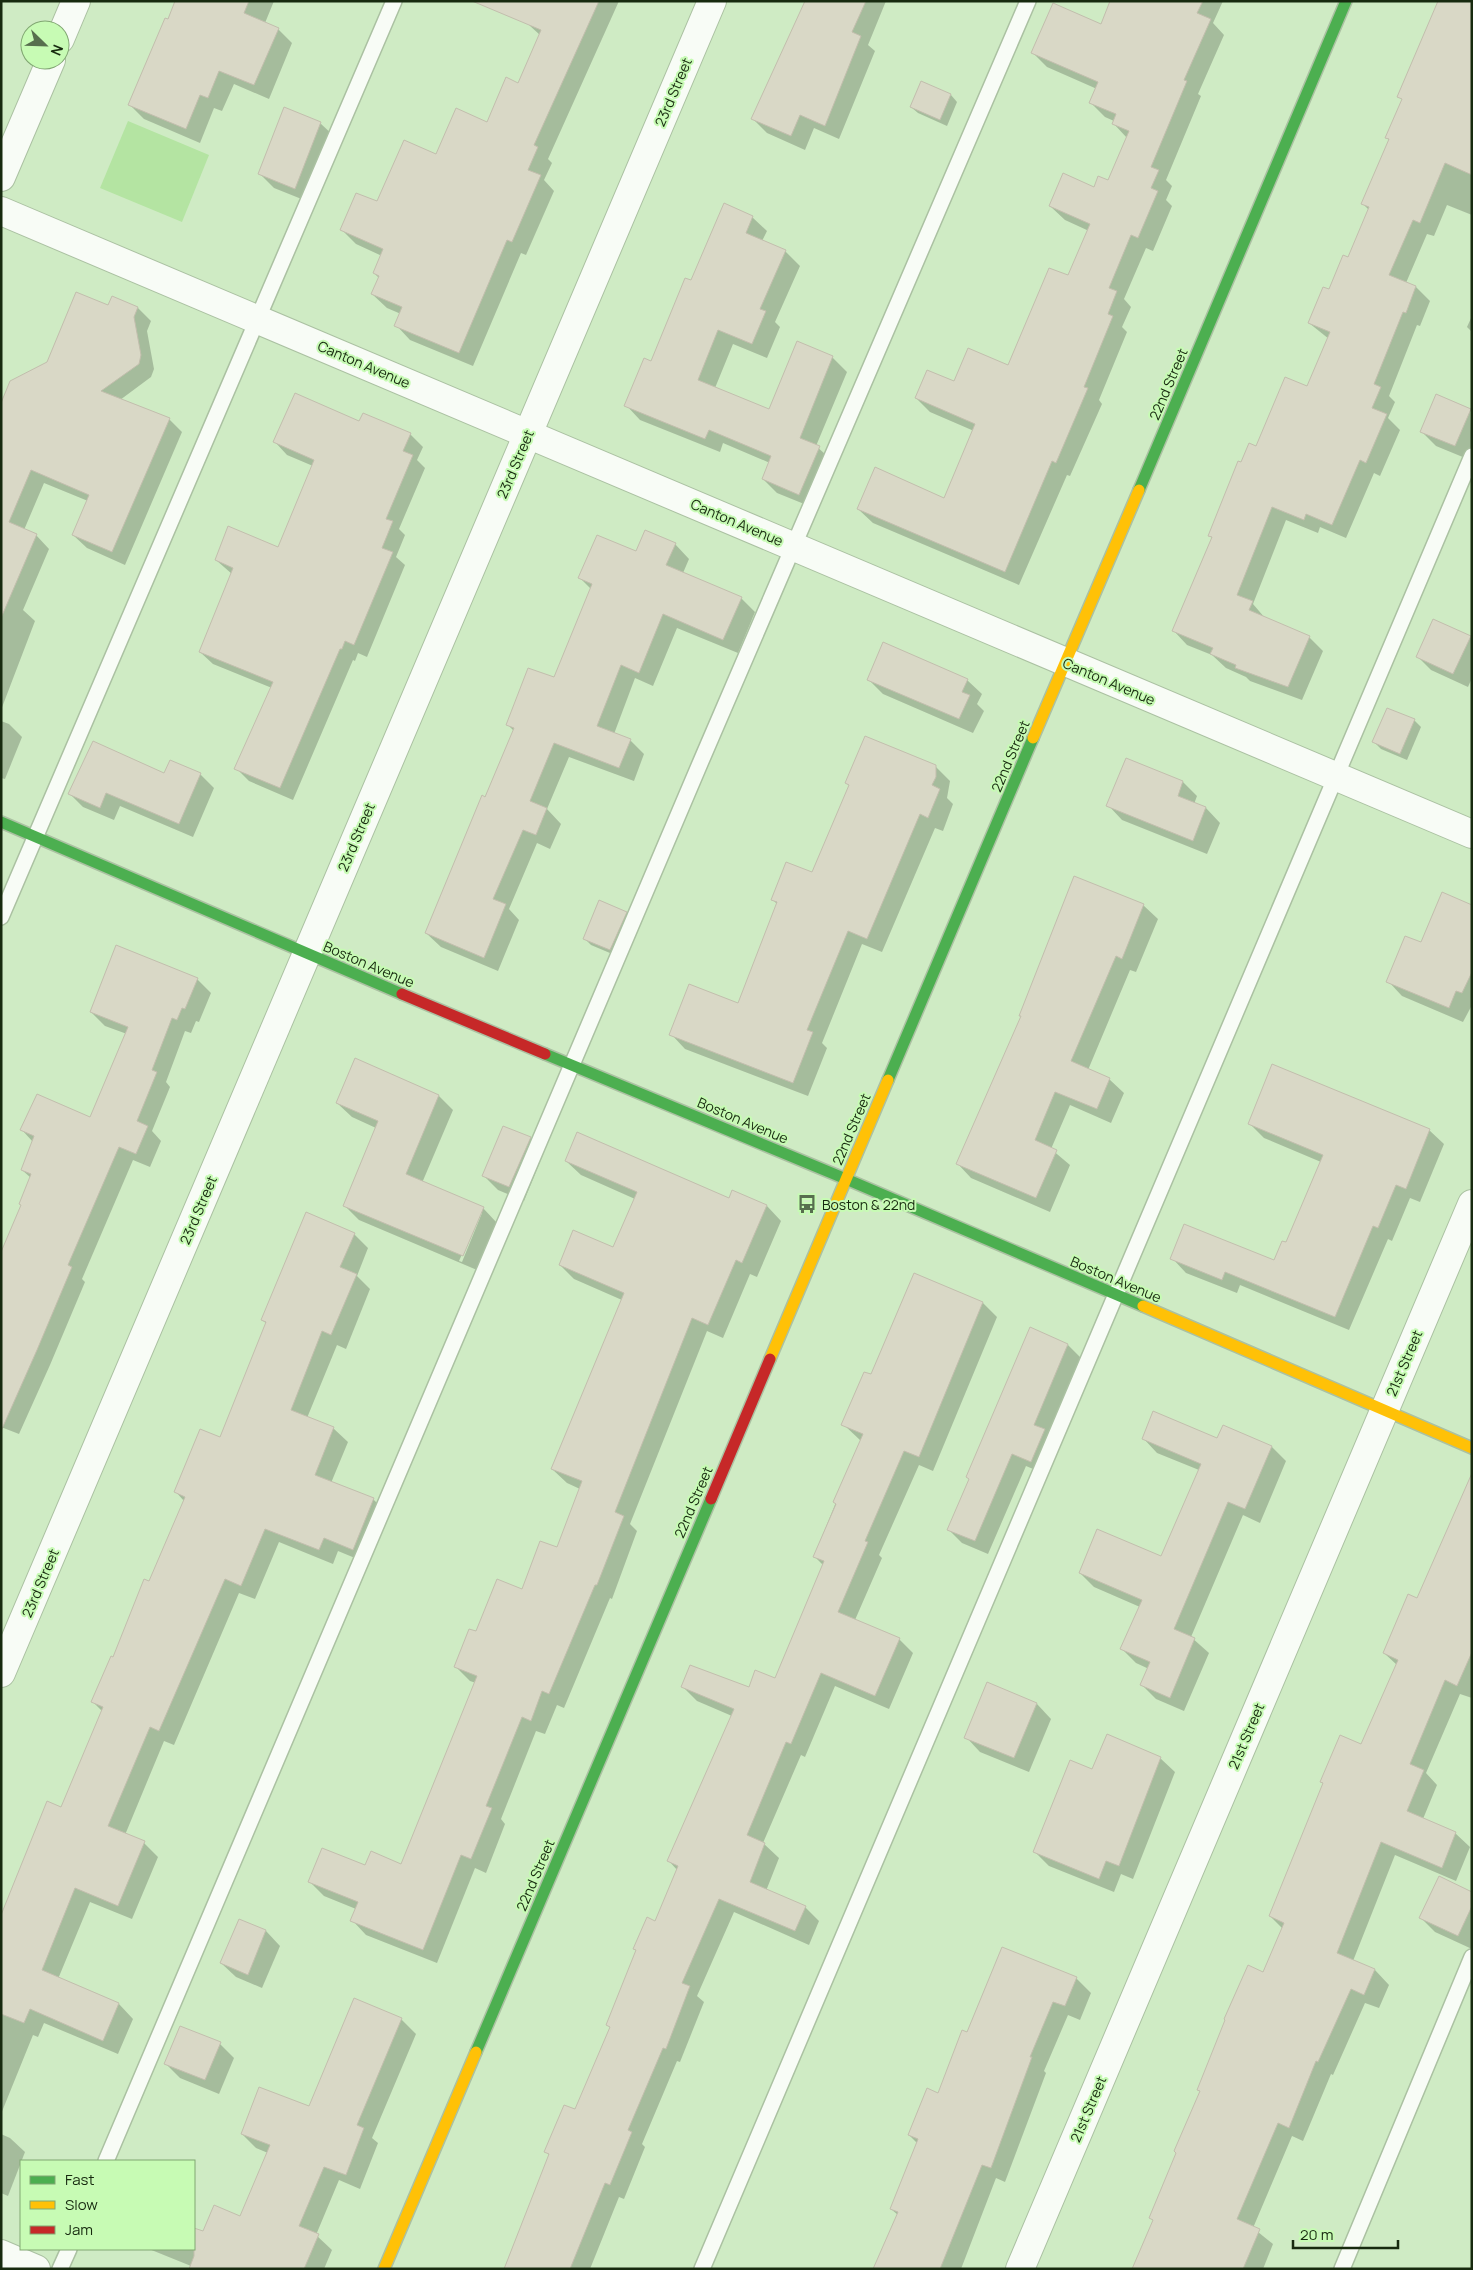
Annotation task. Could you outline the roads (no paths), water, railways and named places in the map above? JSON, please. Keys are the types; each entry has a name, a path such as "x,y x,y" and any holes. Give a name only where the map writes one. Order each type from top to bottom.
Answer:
{"street":[{"path":"68,20 76,1"},
{"name":"23rd Street","path":"1,1673 712,1"},
{"name":"22nd Street","path":"384,2269 1346,1"},
{"path":"1,178 47,70"},
{"name":"Canton Avenue","path":"1,211 1472,834"},
{"name":"Boston Avenue","path":"1,822 306,954 846,1180 1472,1448"},
{"name":"21st Street","path":"1020,2269 1472,1204"},
{"path":"1,2254 36,2269"}],"lane":[{"path":"1,917 394,1"},
{"path":"106,2160 574,1065 792,546 1028,1"},
{"path":"702,2269 1472,456"},
{"path":"1342,2269 1472,1957"},
{"path":"60,2269 69,2250"}],"place":[{"name":"Boston & 22nd","path":"807,1204"}]}
